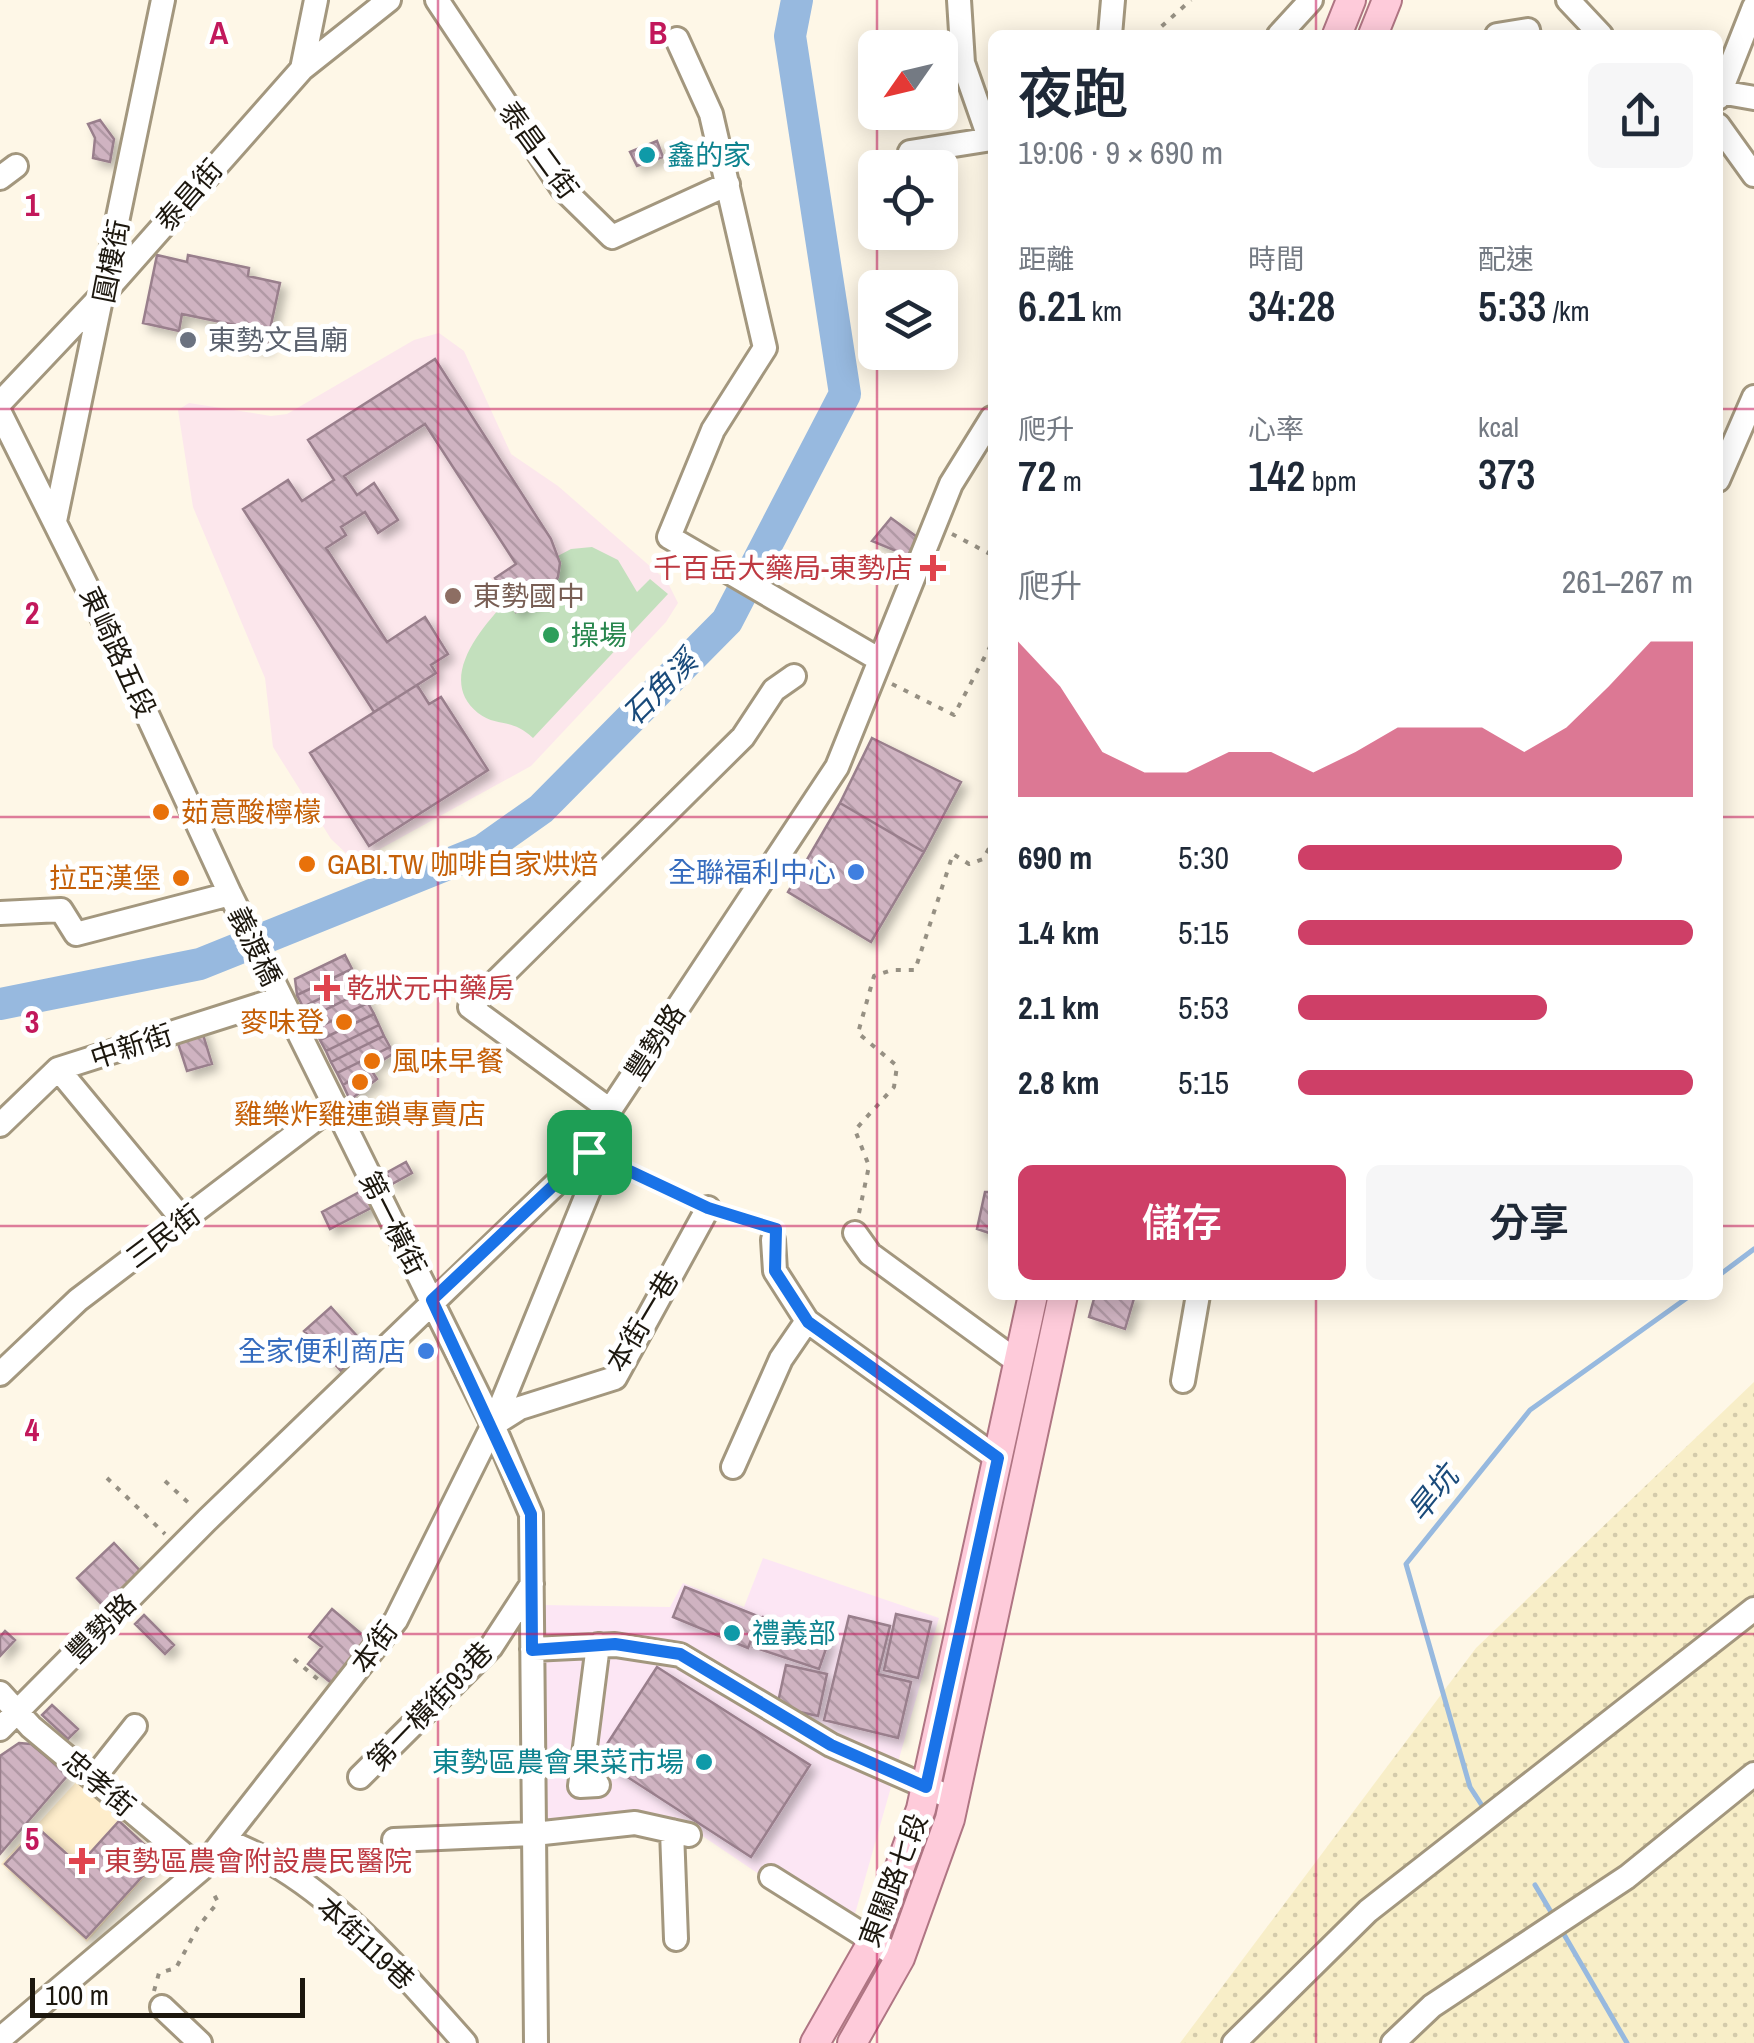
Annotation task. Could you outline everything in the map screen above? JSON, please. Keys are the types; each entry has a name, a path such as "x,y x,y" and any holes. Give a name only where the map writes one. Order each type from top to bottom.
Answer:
{"main road":[{"path":"1339,30 1351,0"},
{"path":"1375,30 1387,0"},
{"name":"東關路七段","path":"815,2043 873,1941 926,1787 1032,1300"},
{"name":"東關路七段","path":"852,2043 900,1958 954,1799 1062,1300"}],"street":[{"name":"圓樓街","path":"55,520 162,0"},
{"path":"302,69 316,0"},
{"name":"泰昌街","path":"0,403 104,293 302,69 388,0"},
{"name":"泰昌二街","path":"437,0 562,188 612,237 728,184"},
{"path":"959,0 963,63 988,131"},
{"path":"1110,30 1113,0"},
{"path":"1283,30 1311,0"},
{"path":"1569,0 1596,30"},
{"path":"1723,85 1754,7"},
{"path":"676,38 712,114 765,348 713,430 670,538 792,606 877,667"},
{"path":"1723,95 1754,98"},
{"path":"1723,132 1754,176"},
{"path":"922,150 988,139"},
{"path":"1723,468 1754,397"},
{"name":"東崎路五段","path":"0,413 55,520 230,894"},
{"name":"豐勢路","path":"0,1729 207,1520 589,1152 610,1110 837,767 950,484 988,424"},
{"path":"610,1110 470,1007 743,737 774,690 794,676"},
{"path":"0,913 61,910 76,934 230,894"},
{"name":"義渡橋","path":"230,894 281,998"},
{"name":"中新街","path":"0,1126 58,1069 281,998"},
{"name":"第一橫街","path":"281,998 493,1424 531,1514 536,2043"},
{"path":"58,1069 183,1220"},
{"name":"三民街","path":"0,1374 78,1300 333,1106"},
{"name":"本街","path":"0,2039 201,1869 396,1620 493,1424 591,1185 589,1152"},
{"name":"本街一巷","path":"493,1424 520,1408 615,1378 708,1208"},
{"path":"855,1232 870,1254 1018,1362"},
{"path":"773,1240 775,1271 808,1322 998,1458"},
{"path":"1183,1381 1197,1300"},
{"path":"733,1467 781,1359 808,1322"},
{"name":"第一橫街93巷","path":"360,1777 491,1647 532,1584"},
{"path":"1234,2043 1368,1911 1754,1609"},
{"path":"532,1650 598,1645 680,1654 831,1745 954,1799"},
{"path":"598,1645 580,1786 598,1785"},
{"name":"忠孝街","path":"0,1693 93,1779 201,1869"},
{"path":"93,1779 136,1726"},
{"path":"1393,2043 1432,2006 1536,1934 1627,1878 1754,1774"},
{"path":"394,1840 534,1834 635,1822 680,1833 676,1939"},
{"name":"本街119巷","path":"224,1840 267,1856 386,1955 452,2038"},
{"path":"771,1877 900,1958"},
{"path":"162,2007 200,2043"}],"path":[{"path":"1157,30 1190,0"},
{"path":"934,525 988,553"},
{"path":"877,667 954,716 988,652"},
{"path":"855,1232 869,1166 856,1130 894,1086 897,1066 858,1033 874,976 892,970 914,970 953,854 969,864 983,859 988,850"},
{"path":"589,1152 708,1208 776,1229 773,1240"},
{"path":"108,1478 180,1548"},
{"path":"166,1481 207,1520"},
{"path":"294,1659 337,1696"},
{"path":"162,2007 152,1995 159,1973 176,1968 198,1927 218,1902 201,1869"}],"shaded area":[{"name":"東勢國中","path":"439,333 464,351 511,454 558,486 667,581 678,603 666,622 531,766 371,854 349,856 331,839 273,747 265,678 193,507 178,410 189,403 271,416 287,414 414,340"},
{"path":"763,1558 939,1618 849,1935 692,1829 543,1827 540,1605 670,1607 683,1583 744,1607"},
{"name":"東勢區農會附設農民醫院","path":"77,1781 162,1858 87,1942 1,1864"}],"sand":[{"path":"1754,1382 1754,2043 1180,2043 1476,1648"}],"green space":[{"path":"592,547 618,560 637,592 650,579 668,594 533,738 518,727 478,713 464,695 461,674 468,652 482,630 554,558 571,549"}],"building":[{"path":"100,120 114,139 110,162 93,158 95,138 88,124"},
{"name":"鑫的家","path":"657,141 663,157 637,166 630,152"},
{"path":"157,255 187,262 188,255 249,268 248,276 280,283 266,348 242,343 245,327 182,314 179,331 143,323"},
{"path":"435,359 551,539 560,563 558,577 551,588 516,612 495,578 516,564 425,424 344,476 357,495 374,483 398,520 378,533 365,512 341,527 346,535 326,548 387,642 425,617 448,654 431,665 436,673 374,712 243,509 288,480 302,501 334,480 308,440"},
{"path":"891,518 917,537 908,556 872,541"},
{"path":"417,685 429,704 441,697 488,770 369,846 310,753"},
{"path":"872,738 961,782 924,852 840,803"},
{"name":"全聯福利中心","path":"840,803 924,852 871,942 788,892"},
{"path":"345,955 352,969 297,995 295,979"},
{"name":"乾狀元中藥房","path":"352,969 357,980 303,1007 297,995"},
{"path":"357,980 363,991 309,1018 303,1007"},
{"path":"363,991 368,1003 315,1029 309,1018"},
{"name":"麥味登","path":"368,1003 374,1014 320,1040 315,1029"},
{"path":"374,1014 379,1025 326,1051 320,1040"},
{"path":"379,1025 384,1036 331,1062 326,1051"},
{"path":"201,1028 212,1064 187,1071 176,1037"},
{"path":"384,1036 390,1047 337,1073 331,1062"},
{"name":"風味早餐","path":"390,1047 394,1053 343,1085 337,1073"},
{"name":"雞樂炸雞連鎖專賣店","path":"370,1068 377,1079 350,1100 343,1085"},
{"path":"406,1162 412,1173 392,1184 386,1173"},
{"path":"365,1189 373,1207 330,1229 322,1212"},
{"path":"985,1192 988,1192 988,1233 977,1229"},
{"path":"1094,1300 1134,1300 1125,1329 1089,1317"},
{"path":"331,1307 366,1346 341,1371 304,1331"},
{"path":"114,1543 144,1575 107,1610 77,1578"},
{"name":"禮義部","path":"685,1587 760,1617 748,1648 673,1617"},
{"path":"332,1609 371,1642 335,1686 308,1664 322,1647 309,1637"},
{"path":"896,1614 931,1622 918,1678 884,1670"},
{"path":"144,1615 174,1645 165,1654 135,1624"},
{"path":"849,1616 890,1626 878,1674 911,1682 898,1738 824,1720"},
{"path":"763,1617 829,1640 819,1669 753,1647"},
{"path":"5,1631 15,1640 0,1656 0,1637"},
{"path":"786,1665 827,1674 818,1716 777,1707"},
{"name":"東勢區農會果菜市場","path":"657,1667 810,1765 751,1857 598,1758"},
{"path":"52,1705 78,1729 68,1739 42,1715"},
{"path":"19,1743 31,1744 68,1775 0,1854 0,1756"},
{"name":"東勢區農會附設農民醫院","path":"119,1821 159,1858 86,1938 5,1864 38,1828 79,1865"}],"waterway":[{"name":"石角溪","path":"0,1004 200,964 483,850 541,809 727,621 845,394 790,36 797,0"},
{"name":"旱坑","path":"1723,1272 1754,1249"},
{"name":"旱坑","path":"1481,1804 1470,1787 1406,1564 1530,1410 1684,1300"},
{"name":"旱坑","path":"1535,1885 1554,1917"},
{"name":"旱坑","path":"1562,1931 1627,2043"}],"place":[{"name":"鑫的家","path":"647,155"},
{"name":"東勢文昌廟","path":"188,340"},
{"name":"千百岳大藥局-東勢店","path":"933,568"},
{"name":"東勢國中","path":"453,596"},
{"name":"操場","path":"551,635"},
{"name":"茹意酸檸檬","path":"161,812"},
{"name":"GABI.TW 咖啡自家烘焙","path":"307,864"},
{"name":"全聯福利中心","path":"856,872"},
{"name":"拉亞漢堡","path":"181,878"},
{"name":"乾狀元中藥房","path":"327,988"},
{"name":"麥味登","path":"344,1022"},
{"name":"風味早餐","path":"372,1061"},
{"name":"雞樂炸雞連鎖專賣店","path":"360,1082"},
{"name":"全家便利商店","path":"426,1351"},
{"name":"禮義部","path":"732,1633"},
{"name":"東勢區農會果菜市場","path":"704,1762"},
{"name":"東勢區農會附設農民醫院","path":"82,1861"}],"route":[{"path":"589,1152 708,1208 776,1229 775,1271 808,1322 998,1458 926,1787 831,1745 680,1654 615,1644 532,1650 531,1514 493,1424 432,1300 589,1152"}]}
